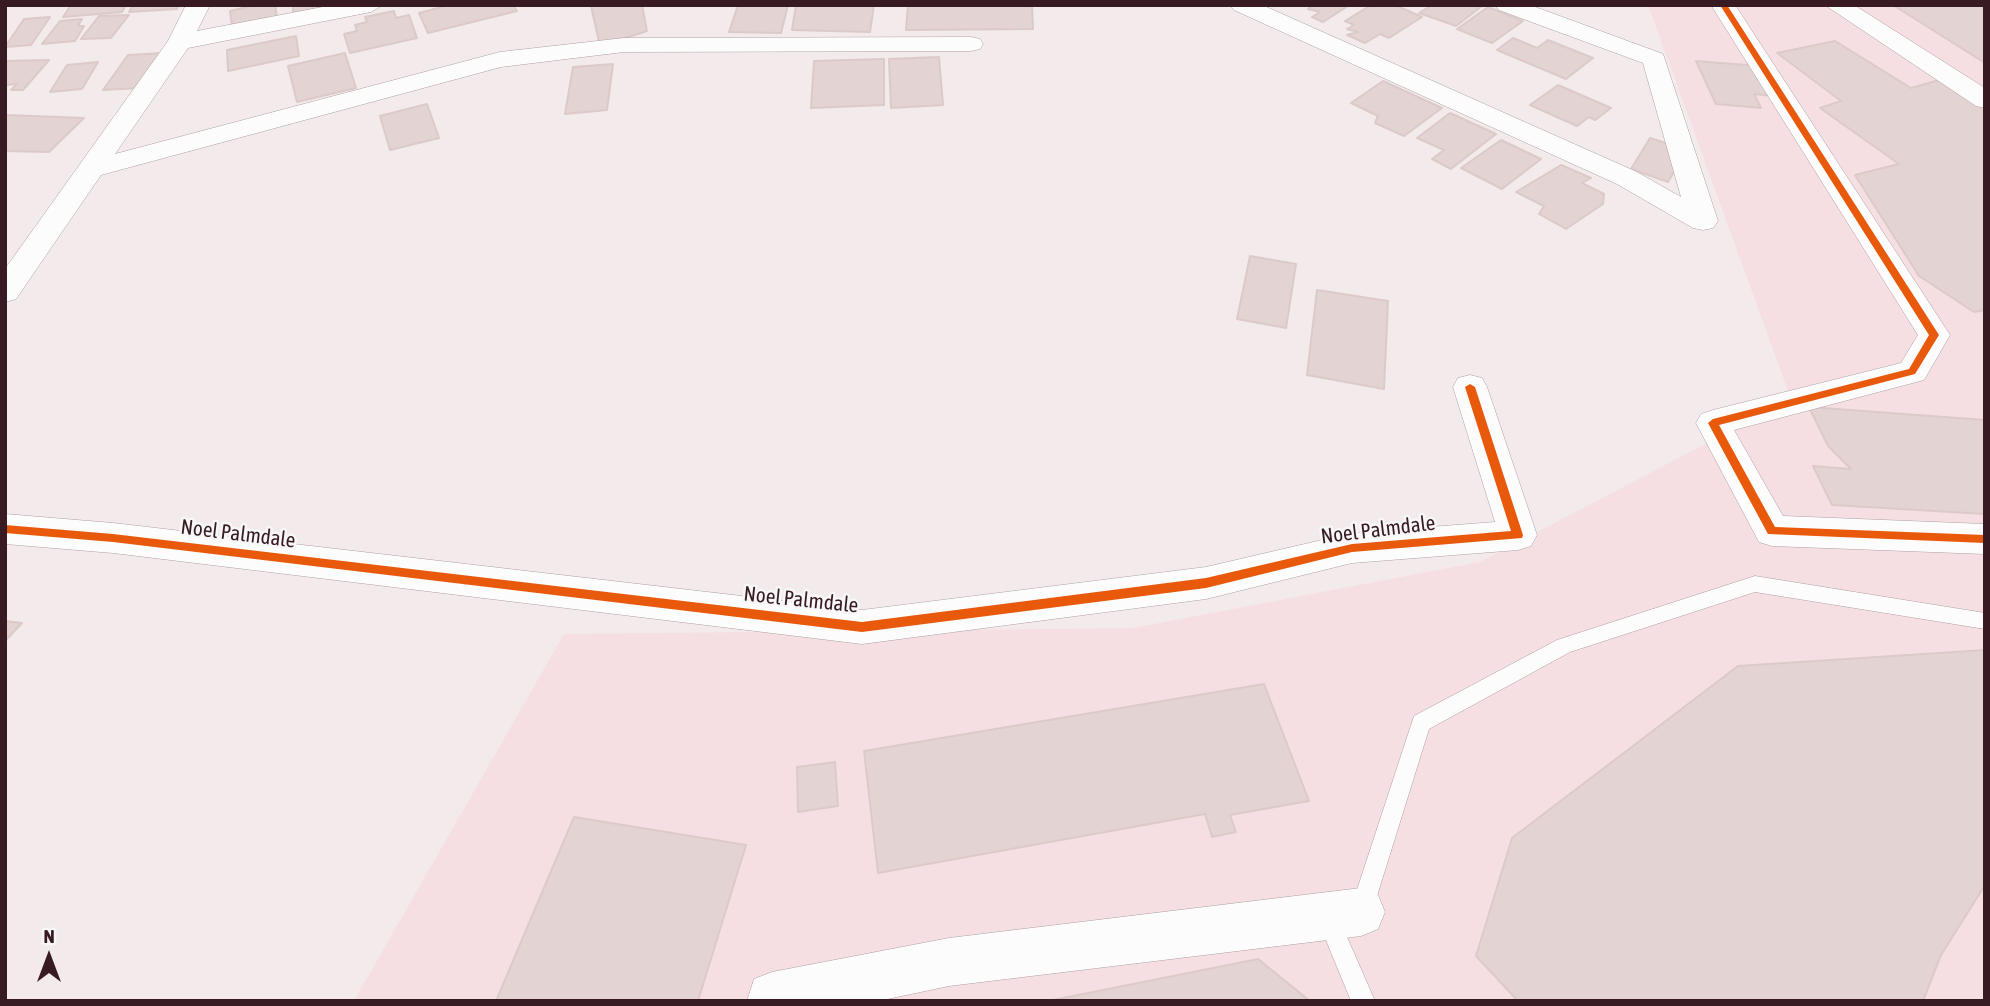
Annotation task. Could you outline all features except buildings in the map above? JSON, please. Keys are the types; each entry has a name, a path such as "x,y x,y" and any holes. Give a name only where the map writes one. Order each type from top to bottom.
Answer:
{"street":[{"path":"5,292 180,42 198,5"},
{"path":"180,42 371,5"},
{"path":"1242,5 1627,178 1703,222 1654,59 1507,5"},
{"path":"1723,5 1934,335 1912,372 1713,423 1772,531 1985,538"},
{"path":"1837,5 1985,100"},
{"path":"89,170 500,60 624,45 971,44"},
{"path":"5,246 36,245"},
{"name":"Noel Palmdale","path":"5,529 113,538 862,627 1206,583 1352,548 1518,536 1470,387"},
{"path":"772,999 949,962 1361,912"}],"lane":[{"path":"1363,1001 1334,933 1361,912 1421,723 1564,646 1755,583 1985,621"}],"shaded area":[{"path":"1648,5 1985,5 1985,1001 354,1001 564,634 1133,628 1480,562 1791,399"}],"cycle path":[{"path":"1723,5 1934,335 1912,372 1713,423 1772,531 1985,539"},
{"path":"5,529 113,538 862,627 1206,583 1352,548 1518,535 1470,387"}]}
